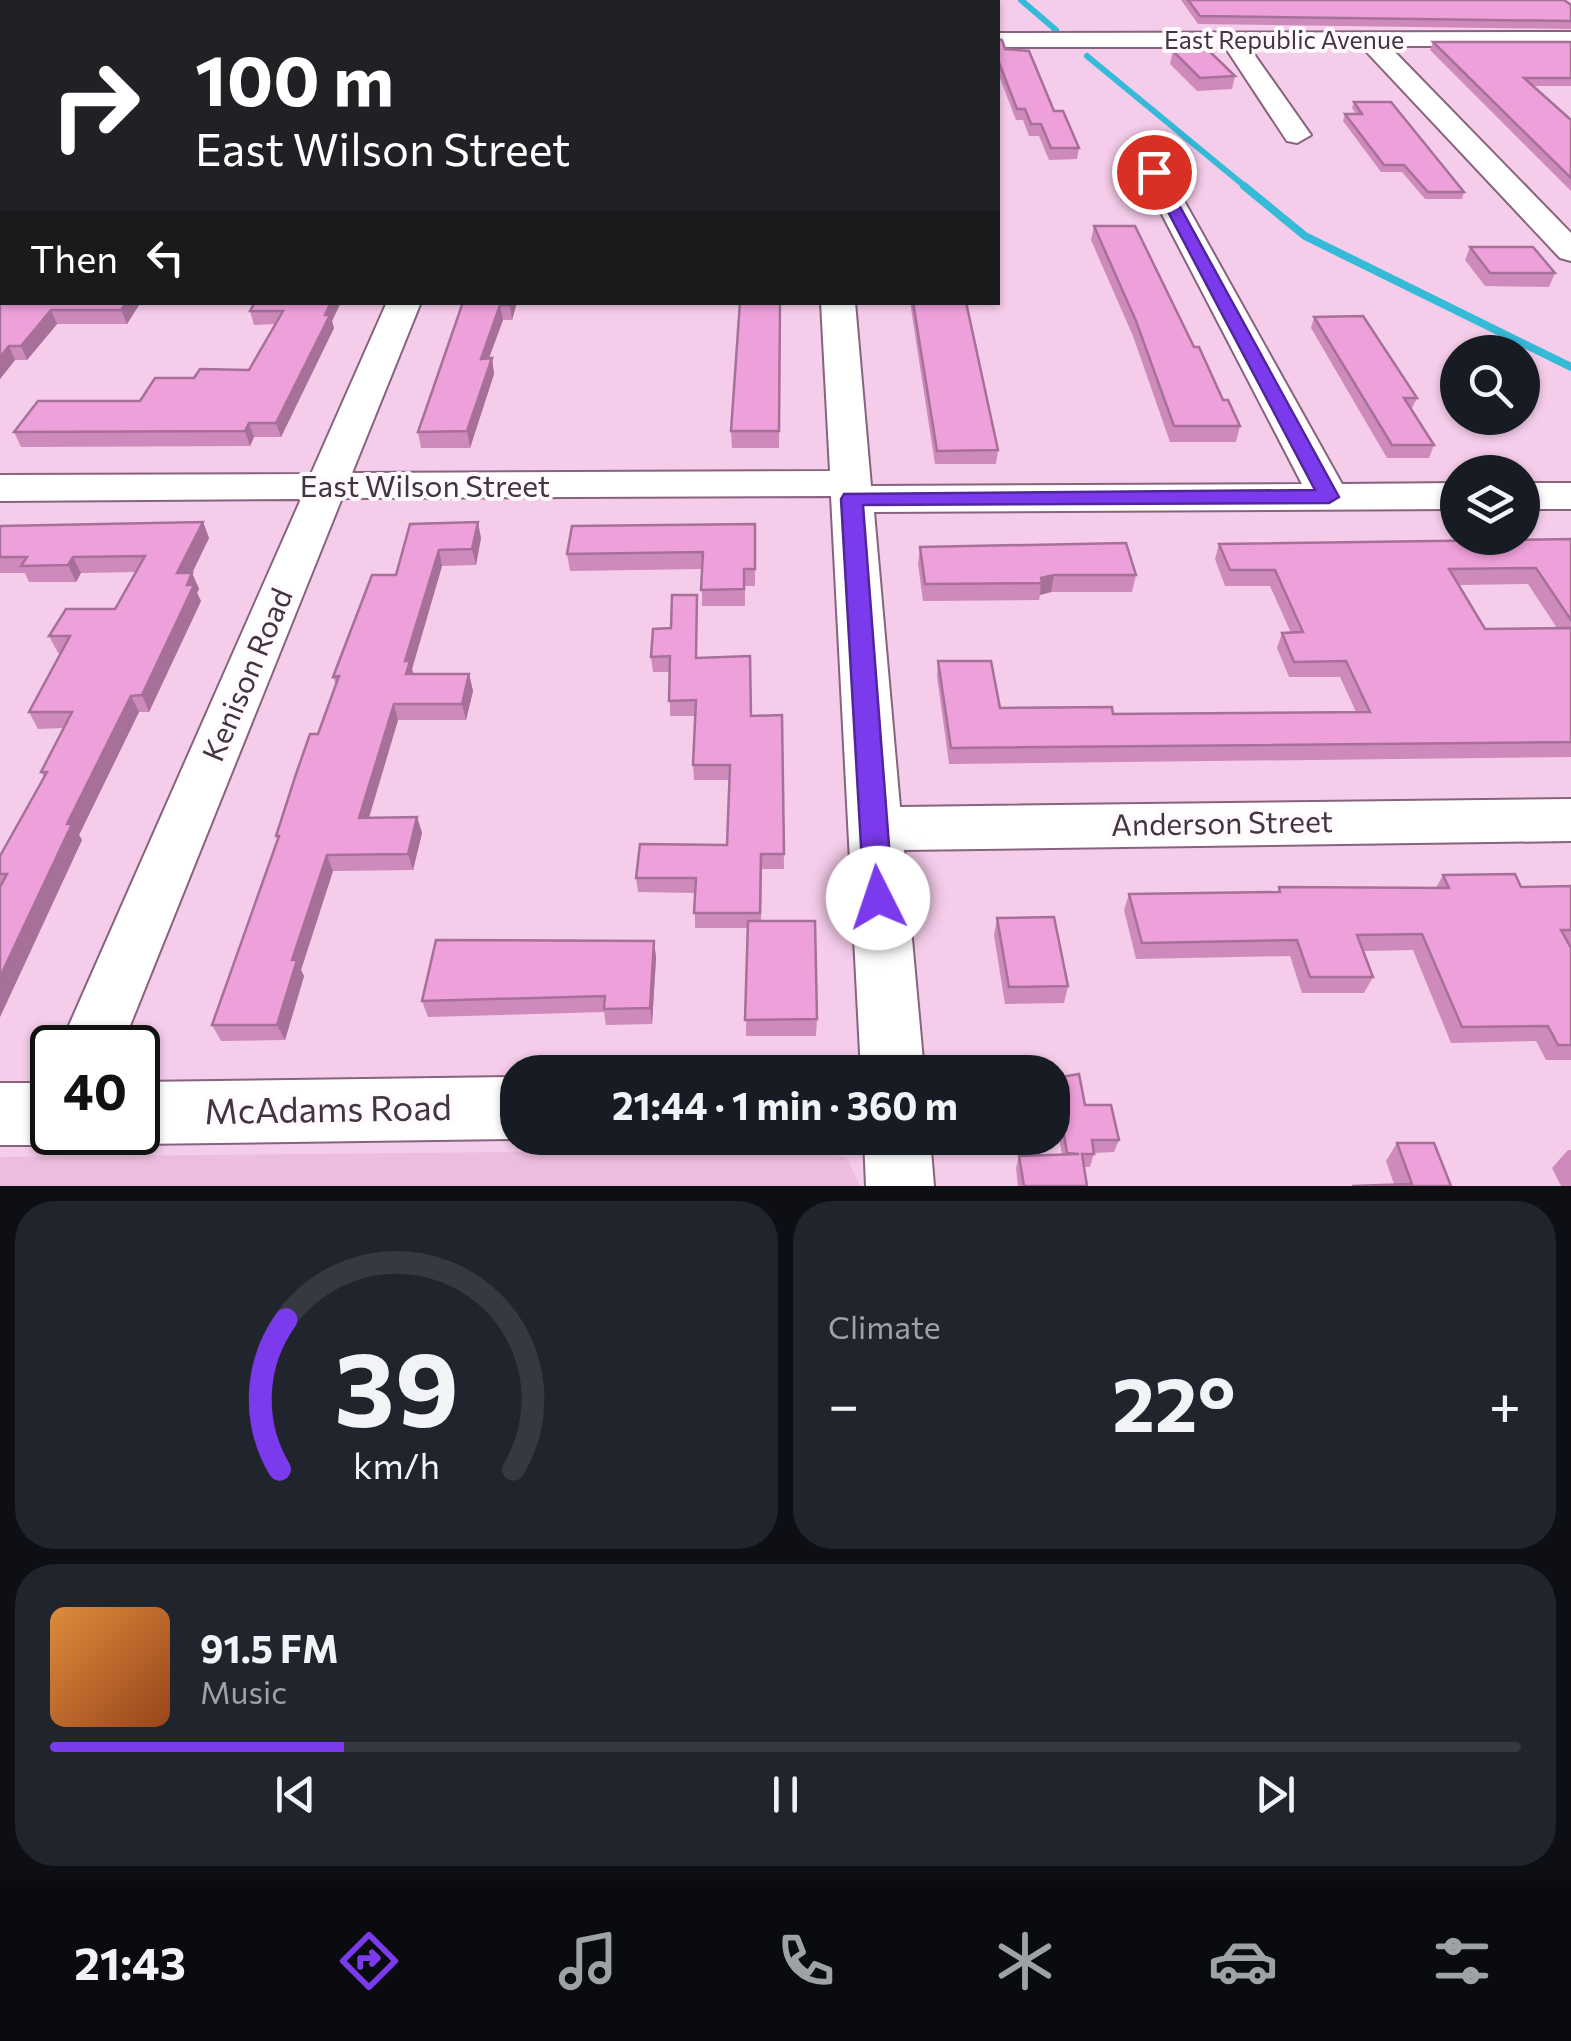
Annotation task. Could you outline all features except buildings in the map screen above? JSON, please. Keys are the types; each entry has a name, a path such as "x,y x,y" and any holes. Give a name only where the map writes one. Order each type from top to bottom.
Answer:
{"street":[{"path":"1138,13 1153,40"},
{"name":"East Republic Avenue","path":"1000,40 1571,40"},
{"path":"1232,40 1297,135"},
{"path":"1369,40 1568,244"},
{"path":"1154,172 1329,497"},
{"name":"Kenison Road","path":"100,1025 403,305"},
{"path":"838,305 891,1055"},
{"name":"East Wilson Street","path":"0,488 1440,496"},
{"path":"1540,497 1569,498"},
{"name":"Anderson Street","path":"873,828 1571,820"},
{"name":"McAdams Road","path":"160,1113 500,1108"},
{"path":"0,1114 30,1114"},
{"path":"898,1155 900,1186"}],"shaded area":[{"path":"500,1152 833,1155 847,1158 860,1186 0,1186 0,1157"}],"waterway":[{"path":"1021,0 1056,30"},
{"path":"1087,56 1247,188"},
{"path":"1244,186 1305,236 1571,367"}],"route":[{"path":"878,898 852,499 1329,497 1154,172"}]}
